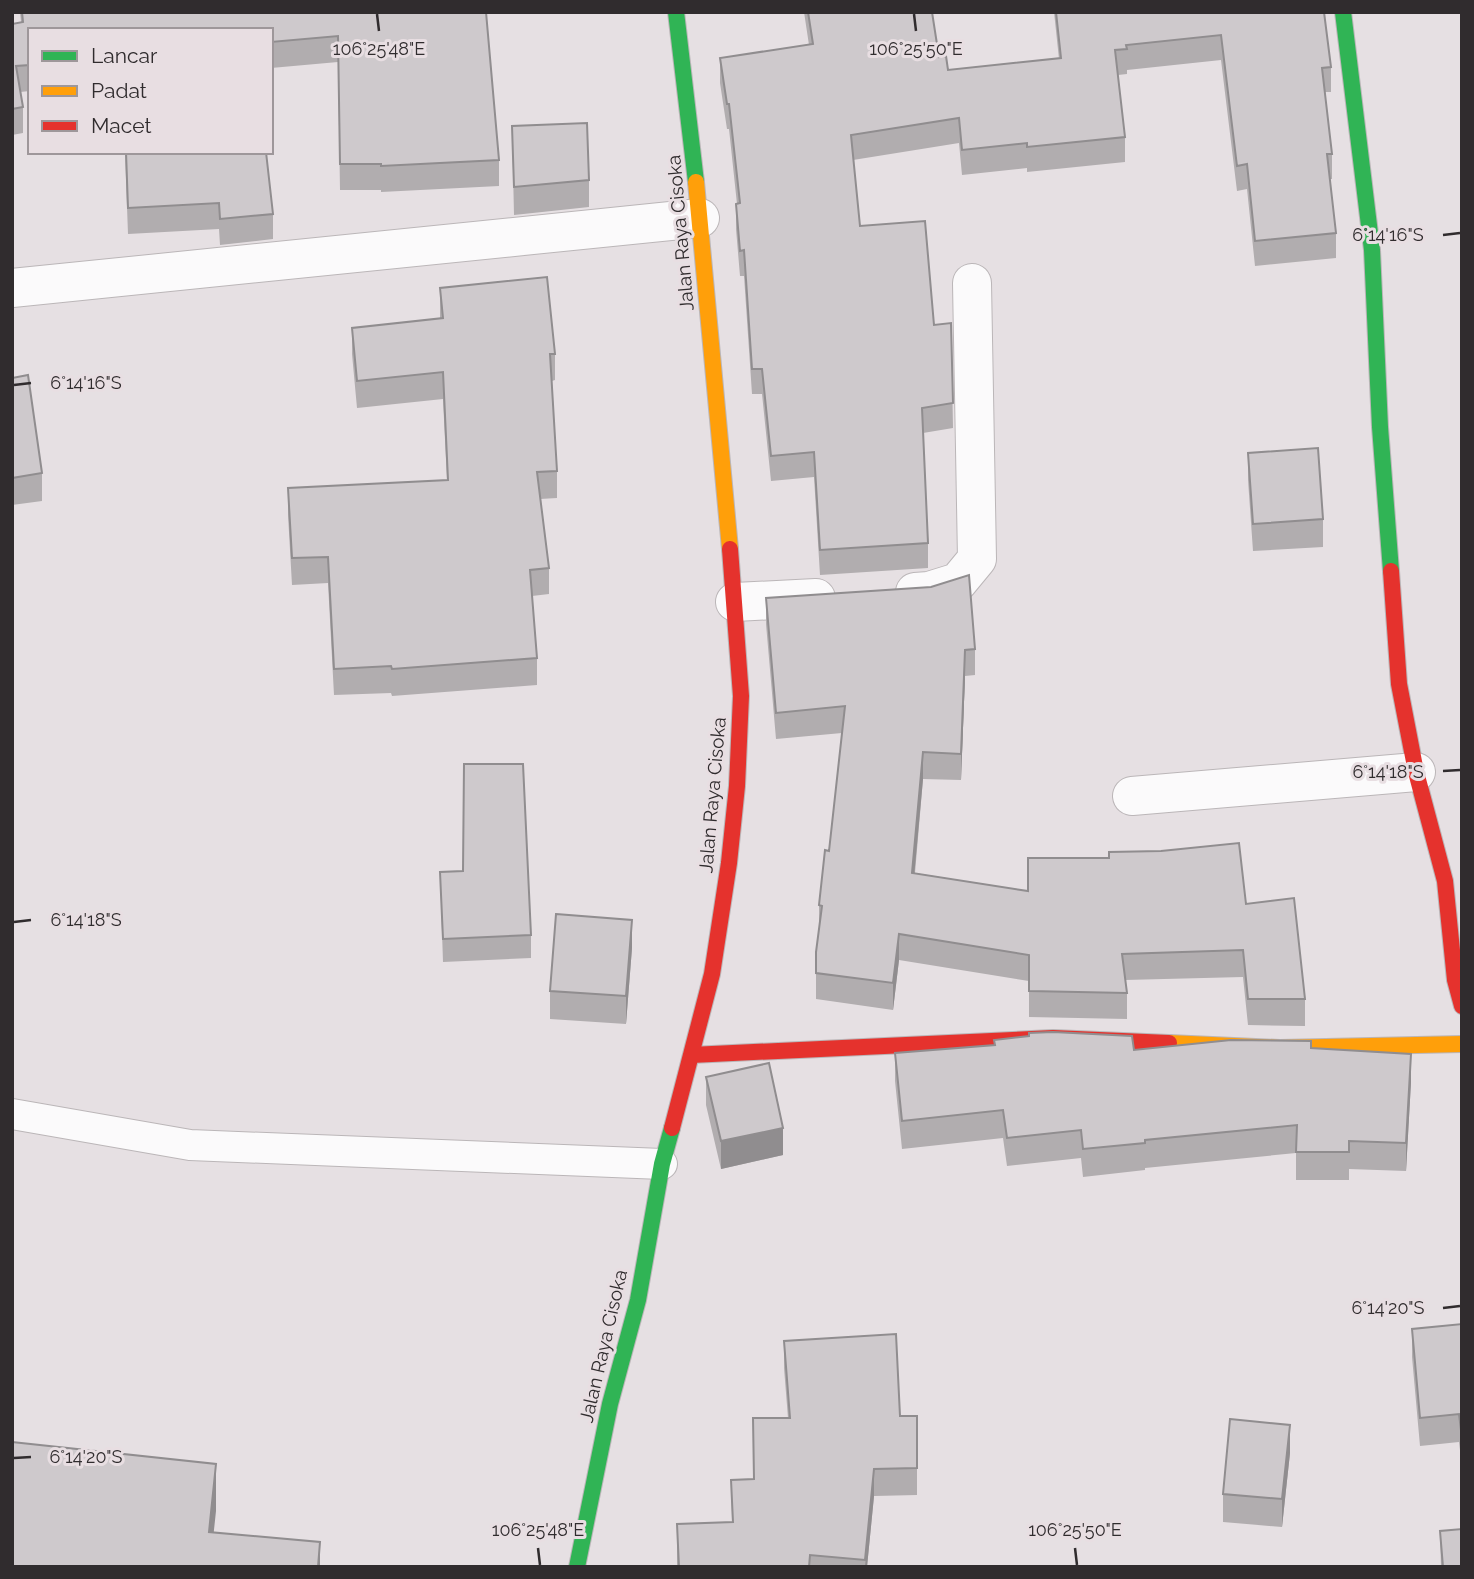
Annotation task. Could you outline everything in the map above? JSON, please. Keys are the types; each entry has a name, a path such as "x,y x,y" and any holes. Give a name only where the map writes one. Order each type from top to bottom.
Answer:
{"street":[{"name":"Jalan Raya Cisoka","path":"577,1567 610,1405 638,1300 662,1164 712,974 729,863 737,786 741,696 735,602 694,145 676,12"},
{"path":"1343,12 1372,250 1380,427 1399,684 1416,772 1445,881 1455,980 1462,1006"},
{"path":"12,288 700,218"},
{"path":"887,594 929,591 958,582 977,559 972,283"},
{"path":"735,602 846,596"},
{"path":"1132,796 1416,772"},
{"path":"691,1055 1053,1038 1279,1048 1462,1044"}],"lane":[{"path":"12,1114 190,1145 662,1164"}],"building":[{"path":"22,12 486,12 499,160 381,166 340,164 338,36 273,42 273,28 28,28 28,65 16,66 23,107 12,109 12,24 23,22"},
{"path":"808,12 932,12 939,57 946,56 948,70 1061,58 1056,12 1324,12 1331,67 1322,68 1332,154 1327,154 1336,233 1255,241 1247,164 1237,166 1221,35 1126,45 1127,49 1115,50 1125,137 1027,147 1027,143 962,150 959,118 851,135 860,226 925,221 934,325 951,323 953,403 922,408 928,543 820,550 814,452 771,456 762,369 752,369 744,250 740,251 736,204 740,203 729,104 720,58 813,44"},
{"path":"587,123 589,180 514,187 512,126"},
{"path":"126,154 266,154 273,214 220,219 219,203 128,208"},
{"path":"547,277 555,354 550,354 557,471 537,472 549,568 530,570 537,658 392,669 391,666 334,669 328,557 292,558 288,488 448,480 443,372 357,381 352,328 443,318 440,288"},
{"path":"28,375 42,473 12,478 12,378"},
{"path":"1318,448 1323,519 1253,524 1248,453"},
{"path":"969,575 975,649 965,650 961,754 923,752 912,873 1028,891 1028,858 1109,858 1109,852 1161,851 1239,843 1246,904 1294,898 1305,999 1248,999 1243,950 1122,954 1127,993 1029,991 1029,955 899,934 893,983 816,973 822,906 819,905 825,850 829,851 845,706 776,713 766,598 931,587"},
{"path":"464,764 523,764 531,935 443,939 440,872 463,871"},
{"path":"556,914 632,920 626,996 550,991"},
{"path":"1029,1033 1132,1036 1134,1050 1231,1040 1311,1041 1311,1048 1411,1054 1406,1143 1349,1141 1349,1152 1296,1152 1297,1125 1083,1149 1081,1130 1007,1138 1003,1110 902,1121 895,1053 995,1045 994,1040 1029,1036"},
{"path":"769,1063 783,1128 721,1141 706,1077"},
{"path":"1462,1324 1462,1439 1459,1414 1420,1418 1412,1329"},
{"path":"896,1334 900,1416 917,1416 917,1468 874,1469 865,1560 810,1555 809,1567 679,1567 677,1524 733,1522 731,1480 754,1479 753,1418 790,1418 784,1341"},
{"path":"1230,1419 1290,1425 1282,1499 1223,1494"},
{"path":"12,1442 216,1464 209,1532 320,1542 318,1567 12,1567"},
{"path":"1462,1529 1462,1567 1443,1567 1440,1531"}],"traffic: fast":[{"path":"676,12 696,182"},
{"path":"1343,12 1372,250 1380,427 1391,571"},
{"path":"577,1567 610,1404 638,1300 662,1164 672,1128"}],"traffic: slow":[{"path":"696,182 730,549"},
{"path":"1169,1043 1280,1048 1462,1044"}],"traffic: jam":[{"path":"672,1128 712,974 729,863 737,786 741,696 730,549"},
{"path":"1391,571 1399,684 1416,772 1445,881 1455,980 1462,1006"},
{"path":"691,1055 1053,1038 1169,1043"}]}
